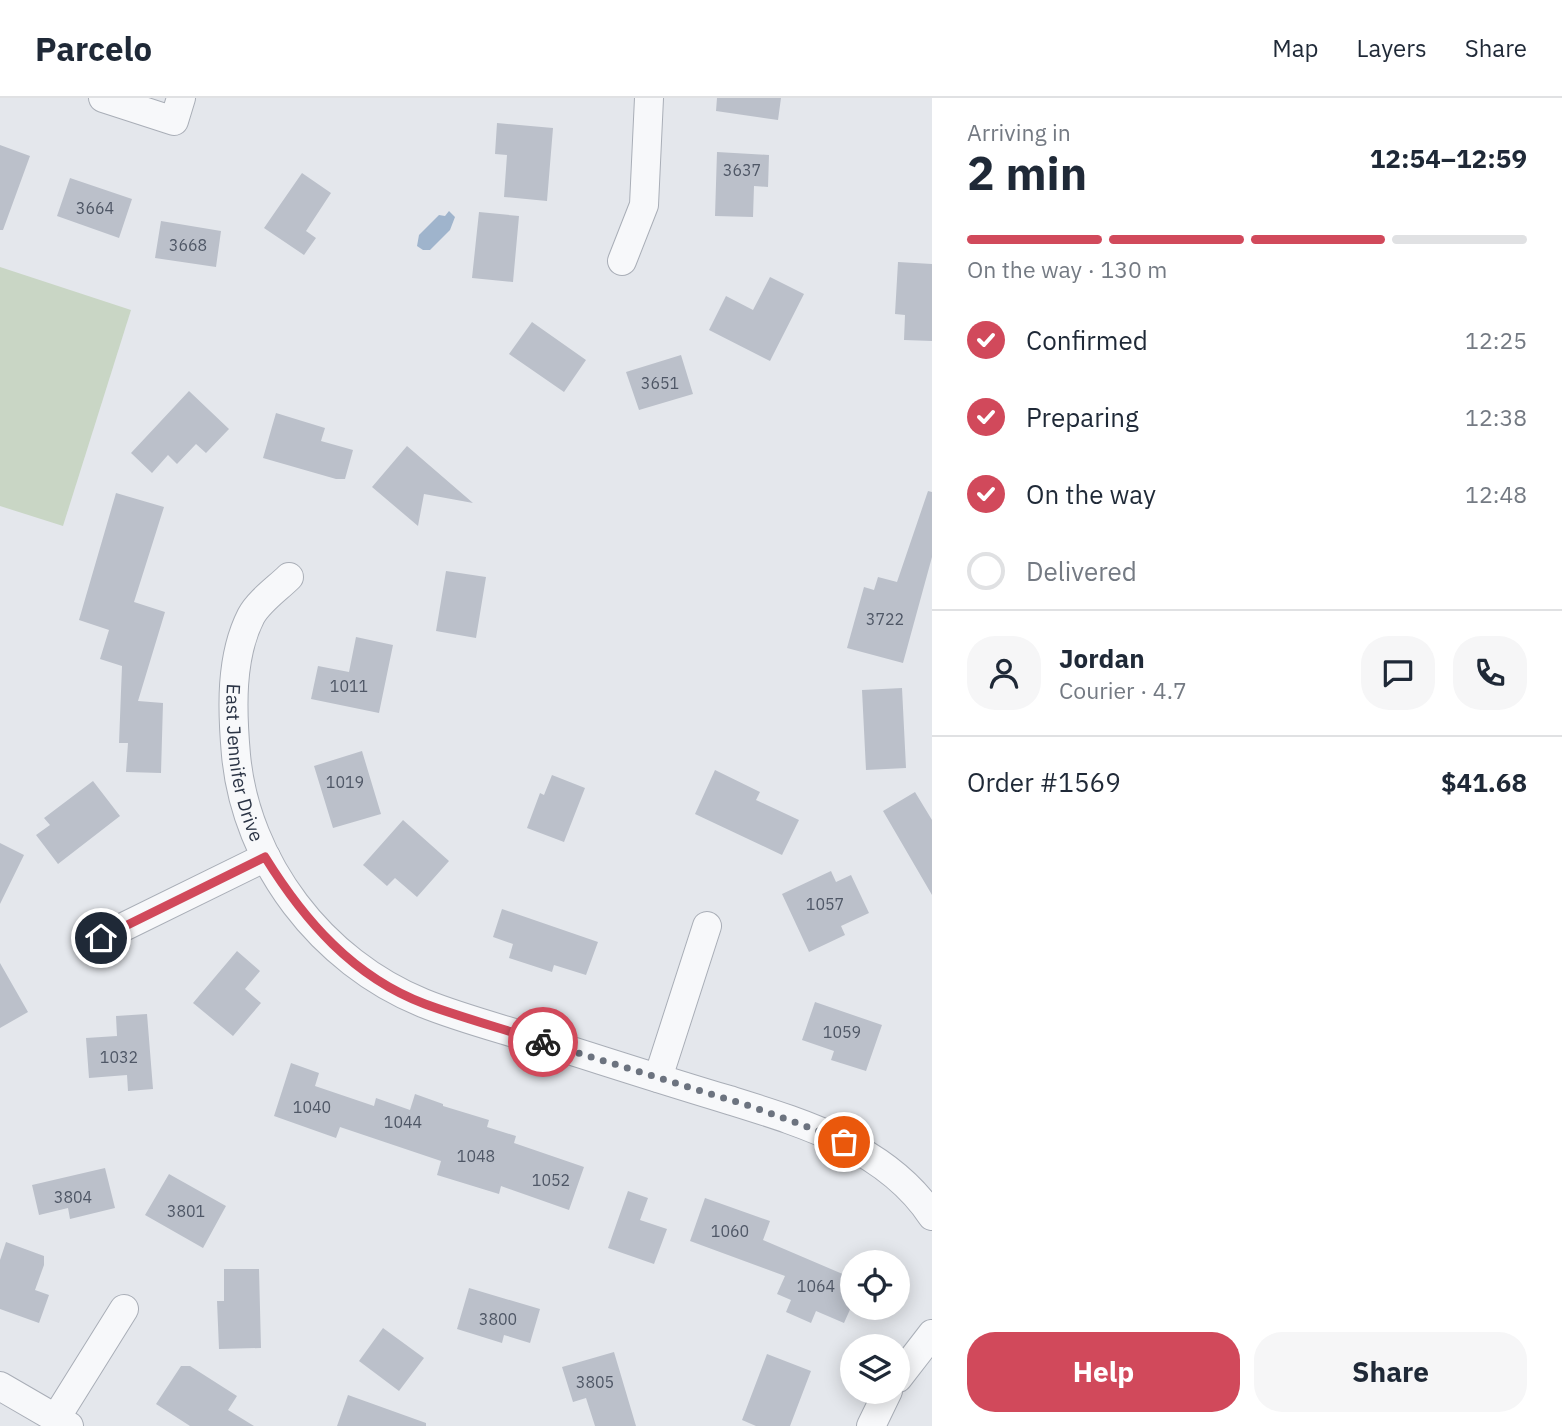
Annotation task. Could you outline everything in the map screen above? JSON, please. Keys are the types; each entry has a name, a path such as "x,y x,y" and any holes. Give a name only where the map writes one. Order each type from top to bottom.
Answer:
{"street":[{"path":"103,98 174,121 181,98"},
{"path":"622,261 644,205 649,98"},
{"name":"East Jennifer Drive","path":"289,577 252,614 237,661 233,722 239,773 250,820 265,857 286,890 323,936 367,973 423,1003 753,1107 838,1139 883,1166 906,1185 932,1216"},
{"path":"101,938 265,857"},
{"path":"658,1078 707,926"},
{"path":"0,1386 63,1422 124,1309"},
{"path":"910,1362 932,1334"},
{"path":"871,1426 882,1404"}],"green space":[{"path":"0,267 131,310 63,526 0,506"}],"water":[{"path":"449,211 455,217 450,230 430,250 417,246 419,235 439,215 445,216"}],"building":[{"path":"717,98 781,98 778,120 716,111"},
{"path":"497,123 553,128 547,201 504,197 507,155 495,154"},
{"path":"0,145 30,156 3,230 0,230"},
{"path":"717,152 769,155 768,187 754,186 753,217 715,216"},
{"path":"302,173 331,193 306,231 316,238 304,255 264,228"},
{"path":"70,178 132,199 119,238 57,216"},
{"path":"479,212 519,216 513,282 472,278"},
{"path":"161,221 221,231 216,267 155,258"},
{"path":"898,262 932,264 932,341 904,340 905,315 895,314"},
{"path":"770,277 804,294 770,361 709,330 726,296 753,310"},
{"path":"532,322 586,360 564,392 509,354"},
{"path":"681,355 693,394 639,410 626,372"},
{"path":"189,391 229,429 206,453 196,444 177,464 168,455 152,473 131,453"},
{"path":"276,413 325,428 321,441 353,450 345,479 336,479 263,458"},
{"path":"407,446 473,503 424,494 418,526 372,487"},
{"path":"928,491 932,492 932,557 903,663 847,648 864,587 874,590 878,577 897,582"},
{"path":"116,493 164,507 134,602 165,612 138,701 163,703 161,773 126,772 128,743 119,743 122,666 100,659 109,630 79,620"},
{"path":"446,571 486,577 476,638 436,631"},
{"path":"356,637 393,645 379,713 311,699 318,666 349,672"},
{"path":"902,688 906,768 866,770 862,690"},
{"path":"362,751 381,814 333,828 314,766"},
{"path":"715,770 760,792 756,800 799,820 782,855 695,814"},
{"path":"552,775 585,788 564,842 527,828 540,793 544,795"},
{"path":"93,781 120,816 58,864 36,835 50,825 44,818"},
{"path":"915,792 932,820 932,895 883,811"},
{"path":"403,820 449,861 417,897 395,878 387,886 363,865"},
{"path":"0,843 24,855 0,904"},
{"path":"831,871 836,882 851,875 869,913 841,926 845,935 809,952 782,894"},
{"path":"502,909 598,942 586,975 554,965 552,972 509,958 513,944 493,937"},
{"path":"237,951 260,971 245,989 261,1003 233,1036 193,1003"},
{"path":"0,963 28,1012 0,1028"},
{"path":"815,1002 882,1025 866,1071 831,1060 834,1051 802,1040"},
{"path":"147,1014 153,1089 128,1091 127,1075 89,1078 86,1038 117,1036 116,1016"},
{"path":"291,1063 319,1073 315,1086 374,1106 376,1098 410,1110 415,1094 489,1120 487,1127 516,1136 514,1143 584,1167 569,1210 501,1186 499,1194 437,1175 441,1161 340,1127 336,1138 274,1116"},
{"path":"105,1168 115,1208 70,1219 68,1208 39,1215 32,1185"},
{"path":"169,1174 226,1206 203,1248 145,1215"},
{"path":"628,1191 648,1198 640,1220 667,1229 654,1264 608,1248"},
{"path":"705,1198 770,1221 763,1240 840,1273 840,1320 845,1320 844,1323 816,1311 811,1323 786,1312 791,1300 777,1294 785,1276 690,1241"},
{"path":"6,1242 44,1256 44,1265 35,1290 49,1295 39,1323 0,1309 0,1260"},
{"path":"224,1269 259,1269 261,1348 219,1349 217,1301 224,1301"},
{"path":"469,1288 540,1309 530,1343 504,1335 502,1343 457,1329"},
{"path":"383,1328 424,1358 399,1391 359,1361"},
{"path":"614,1352 636,1426 595,1426 586,1398 573,1402 562,1367"},
{"path":"767,1354 811,1371 790,1426 756,1426 742,1420"},
{"path":"181,1366 190,1366 237,1396 228,1410 254,1426 190,1426 156,1404"},
{"path":"348,1395 426,1423 426,1426 337,1426"}],"way so far":[{"path":"543,1042 753,1107 844,1142"}],"route":[{"path":"101,938 265,857 286,890 323,936 367,973 423,1003 543,1042"}]}
